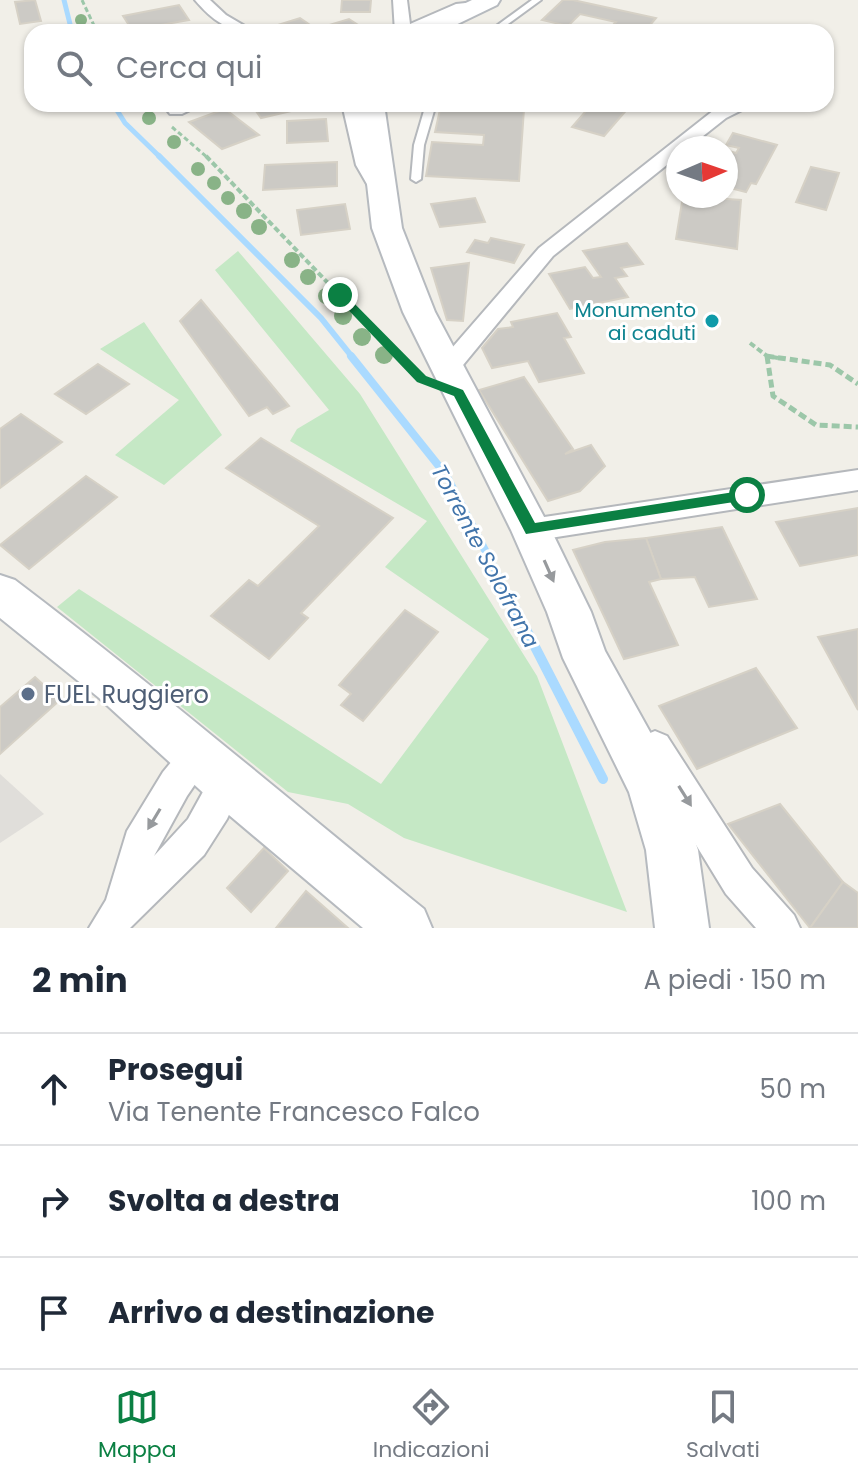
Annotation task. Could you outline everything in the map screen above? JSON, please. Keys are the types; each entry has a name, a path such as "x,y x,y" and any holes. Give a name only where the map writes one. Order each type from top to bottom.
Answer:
{"main road":[{"path":"440,24 485,2"},
{"path":"456,24 485,2"},
{"path":"372,112 387,228 419,312 531,530 569,612 585,658 652,785 672,850 682,928"},
{"path":"378,155 391,112"},
{"path":"0,593 114,682 405,928"},
{"path":"655,928 672,850"}],"street":[{"path":"202,0 232,24"},
{"path":"400,0 402,24"},
{"path":"422,24 461,7 485,2"},
{"path":"353,112 365,165 382,194"},
{"path":"452,381 546,252 725,112"},
{"path":"531,530 858,480"},
{"path":"569,612 604,658 668,769 739,881 781,928"},
{"path":"213,768 215,812 164,871 116,916 140,844 175,784 213,768"}],"lane":[{"path":"503,24 537,0"},
{"path":"416,179 419,145 429,112"}],"path":[{"path":"82,0 93,24"},
{"path":"179,112 212,162 422,379 452,381"},
{"path":"750,343 767,356 830,365 858,384"},
{"path":"767,356 773,396 816,425 858,427"}],"shaded area":[{"path":"0,774 44,814 0,843"}],"green space":[{"path":"238,251 360,394 537,676 627,912 404,838 348,804 288,792 57,607 79,589 381,784 489,639 385,567 427,521 290,441 297,429 329,410 215,270"},
{"path":"144,322 222,435 164,485 115,455 179,400 100,349"}],"building":[{"path":"35,0 41,21 20,24 15,2"},
{"path":"342,0 371,0 370,12 341,12"},
{"path":"563,0 656,18 651,24 614,24 616,22 580,14 570,24 542,20"},
{"path":"179,5 189,20 166,24 128,24 123,16"},
{"path":"300,18 309,24 281,24"},
{"path":"349,19 357,24 332,24"},
{"path":"217,112 229,112 259,135 222,149 189,122"},
{"path":"257,112 287,112 261,118"},
{"path":"439,112 524,112 519,181 426,176 432,142 483,145 484,135 435,132"},
{"path":"585,112 625,112 604,136 572,127"},
{"path":"326,119 328,141 287,143 287,121"},
{"path":"733,133 777,145 756,184 751,183 746,192 738,190 738,136 731,136"},
{"path":"337,162 337,186 263,190 265,165"},
{"path":"811,167 839,173 826,210 796,202"},
{"path":"475,198 485,222 440,227 431,204"},
{"path":"738,200 741,200 737,249 676,239 681,208 738,208"},
{"path":"345,204 350,229 301,235 297,210"},
{"path":"491,238 524,245 514,263 467,252 475,240 488,243"},
{"path":"627,243 643,264 621,268 627,276 615,278 628,297 570,309 549,274 585,267 593,278 601,277 583,251"},
{"path":"469,263 463,321 447,320 431,268"},
{"path":"201,300 289,406 273,414 267,407 249,416 180,321"},
{"path":"557,313 571,337 564,338 584,373 539,382 528,361 492,368 482,348 498,329 513,327 511,322"},
{"path":"98,364 129,384 86,414 55,394"},
{"path":"524,377 573,449 565,454 591,445 605,466 580,491 548,501 479,390"},
{"path":"21,414 62,442 0,488 0,429"},
{"path":"261,438 393,518 301,613 308,618 269,659 211,616 249,580 258,586 319,526 226,468"},
{"path":"86,476 117,497 29,569 0,545"},
{"path":"858,508 858,555 800,566 776,522"},
{"path":"722,527 757,599 709,607 695,577 661,579 646,538"},
{"path":"646,538 661,579 649,582 678,645 624,659 573,550 605,542"},
{"path":"405,610 438,632 363,721 341,705 351,694 339,685"},
{"path":"858,629 858,710 818,637"},
{"path":"756,668 797,728 697,769 659,706"},
{"path":"35,677 60,700 0,754 0,707"},
{"path":"780,804 843,882 810,928 728,824"},
{"path":"264,848 288,871 251,912 227,888"},
{"path":"843,882 858,893 858,928 810,928"},
{"path":"306,891 348,928 276,928"}],"waterway":[{"name":"Torrente Solofrana","path":"64,0 70,24"},
{"name":"Torrente Solofrana","path":"118,112 125,123 161,158"},
{"name":"Torrente Solofrana","path":"161,158 321,318 353,358"},
{"name":"Torrente Solofrana","path":"351,356 446,475 516,610"},
{"name":"Torrente Solofrana","path":"515,608 603,779"}],"place":[{"name":"Monumento ai caduti","path":"712,321"},
{"name":"FUEL Ruggiero","path":"28,694"}],"route":[{"path":"340,295 422,379 458,393 531,530 549,524 635,514 747,495"}]}
